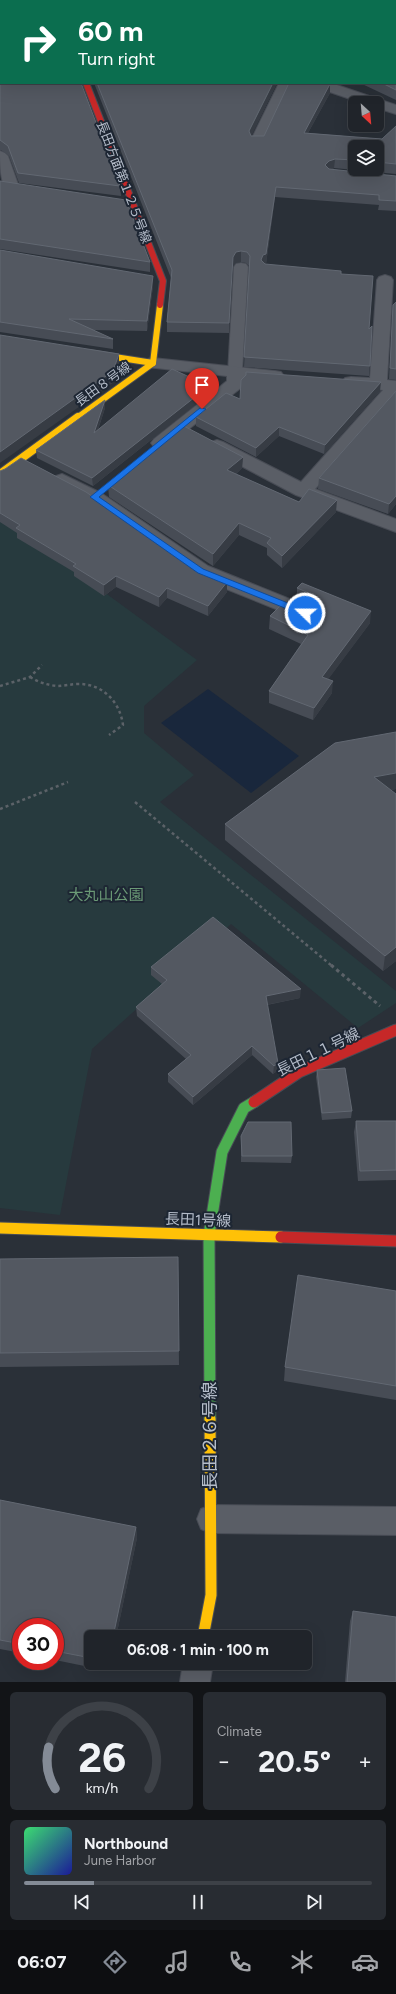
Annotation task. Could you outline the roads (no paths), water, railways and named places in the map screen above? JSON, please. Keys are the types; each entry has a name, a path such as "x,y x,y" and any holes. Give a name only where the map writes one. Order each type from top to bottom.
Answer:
{"street":[{"name":"長田方面第１２５号線","path":"86,84 125,202 155,280"},
{"path":"257,142 286,84"},
{"path":"318,84 329,85 358,96"},
{"path":"384,106 396,110"},
{"path":"0,156 12,188"},
{"path":"377,279 378,384"},
{"name":"長田８号線","path":"0,474 153,363 155,280"},
{"path":"76,351 153,363 291,378"},
{"path":"149,452 191,433 236,383 236,373"},
{"path":"338,381 396,386"},
{"path":"303,491 396,386"},
{"path":"191,433 303,491 396,526"},
{"path":"22,459 45,471 100,492 201,571 305,613"},
{"name":"長田１１号線","path":"209,1235 222,1152 244,1108 299,1072 396,1030"},
{"name":"長田1号線","path":"0,1228 396,1242"},
{"name":"長田２６号線","path":"204,1630 211,1595 209,1235"},
{"path":"211,1519 396,1521"},
{"path":"195,1682 197,1670"}],"lane":[{"path":"236,373 242,266"}],"water":[{"path":"208,689 299,756 251,793 161,723"}],"park label":[{"name":"大丸山公園","path":"106,895"}]}
